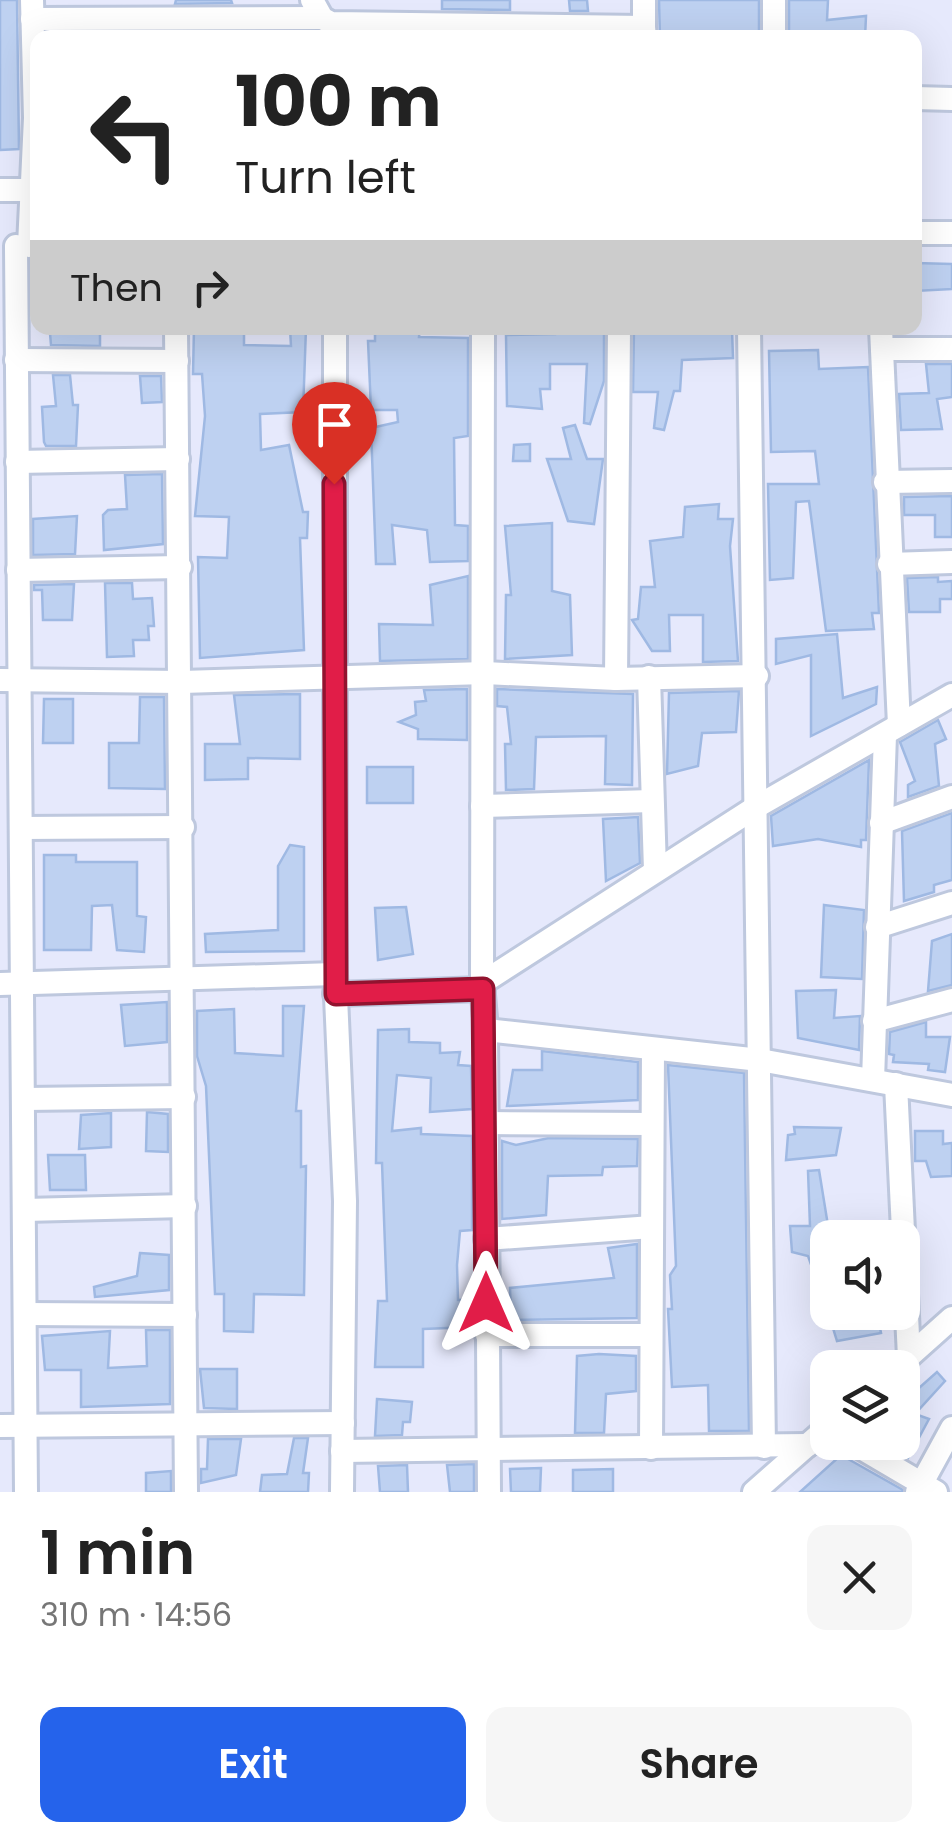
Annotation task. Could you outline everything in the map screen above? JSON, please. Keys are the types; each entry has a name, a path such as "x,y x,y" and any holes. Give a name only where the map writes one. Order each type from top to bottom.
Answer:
{"street":[{"path":"644,0 644,30"},
{"path":"774,0 774,30"},
{"path":"32,10 258,28 317,9 363,30 436,12 623,30"},
{"path":"922,98 952,100"},
{"path":"0,190 30,190"},
{"path":"26,1492 22,828 10,680 18,570 16,360 20,246 30,195"},
{"path":"922,233 952,233"},
{"path":"176,335 182,682 186,1492"},
{"path":"335,335 335,984 345,1201 342,1492"},
{"path":"482,335 482,986 486,1030 489,1492"},
{"path":"616,679 620,335"},
{"path":"749,335 764,1447"},
{"path":"901,1350 884,1082 874,1021 881,823 892,730 882,338 952,349"},
{"path":"16,360 176,362"},
{"path":"17,462 178,459"},
{"path":"885,482 952,481"},
{"path":"890,564 952,562"},
{"path":"18,570 180,568"},
{"path":"10,680 182,682 485,674 616,679 756,676"},
{"path":"649,677 654,870"},
{"path":"0,984 184,979 482,986 756,806 952,695"},
{"path":"881,823 952,797"},
{"path":"482,806 652,801"},
{"path":"22,828 183,827"},
{"path":"876,927 952,903"},
{"path":"874,1021 952,1000"},
{"path":"486,1030 760,1060 952,1095"},
{"path":"651,1448 653,1049"},
{"path":"25,1099 184,1097"},
{"path":"487,1123 652,1124"},
{"path":"25,1210 185,1206"},
{"path":"486,1238 652,1227"},
{"path":"26,1314 185,1315"},
{"path":"916,1350 952,1318"},
{"path":"487,1335 651,1335"},
{"path":"0,1426 343,1423"},
{"path":"879,1460 925,1489 952,1428"},
{"path":"342,1451 764,1447 810,1435"},
{"path":"754,1492 810,1443"}],"building":[{"path":"0,0 17,0 19,149 0,150"},
{"path":"176,0 231,0 232,3 175,4"},
{"path":"442,0 510,0 510,10 442,9"},
{"path":"569,0 587,0 588,11 570,11"},
{"path":"659,0 759,0 759,30 660,30"},
{"path":"789,0 828,0 827,20 866,16 865,30 789,30"},
{"path":"922,263 952,264 952,289 922,291"},
{"path":"50,335 100,335 100,346 51,345"},
{"path":"194,335 244,335 244,345 291,346 290,335 306,335 303,412 260,414 261,450 289,445 303,512 308,512 307,538 300,538 304,650 200,658 198,557 227,558 229,517 195,516 205,416 202,374 193,374"},
{"path":"375,335 468,338 468,436 454,438 455,525 468,526 468,561 430,562 427,530 392,525 395,564 376,564 371,428 398,422 397,410 371,410 368,341 375,341"},
{"path":"506,335 604,335 604,381 590,424 584,423 587,364 550,364 550,389 540,389 542,409 507,406"},
{"path":"634,335 732,335 733,358 682,360 680,391 674,391 664,430 654,428 658,392 633,392"},
{"path":"818,350 819,369 868,367 879,613 872,613 874,629 826,631 809,501 796,502 793,578 770,580 768,484 819,484 815,451 771,452 769,351"},
{"path":"926,364 952,364 952,397 937,399 942,429 901,430 899,394 929,393"},
{"path":"53,375 70,375 73,405 78,405 76,446 46,446 44,442 42,407 56,406"},
{"path":"140,376 161,376 162,402 142,403"},
{"path":"575,425 587,459 603,459 594,524 568,521 547,459 571,459 563,428"},
{"path":"530,444 530,461 513,461 514,445"},
{"path":"162,474 163,544 104,550 103,515 108,510 127,509 125,475"},
{"path":"952,496 952,537 935,537 935,515 904,515 904,497"},
{"path":"719,504 718,519 733,519 730,546 738,661 703,662 703,615 669,615 670,651 652,651 632,620 638,619 641,587 655,587 650,541 683,537 685,507"},
{"path":"77,516 75,554 33,555 33,519"},
{"path":"552,523 552,591 570,595 572,655 505,659 506,595 511,595 505,526"},
{"path":"468,576 468,659 380,661 379,624 433,625 430,585"},
{"path":"938,577 938,582 952,581 952,599 940,599 940,612 909,612 907,578"},
{"path":"105,583 132,583 133,599 152,598 154,626 148,626 149,640 133,640 134,656 107,657"},
{"path":"74,584 72,620 43,620 42,590 34,590 34,585"},
{"path":"837,634 843,698 877,687 876,704 811,736 811,655 776,664 776,639"},
{"path":"467,689 467,740 418,739 418,729 399,722 416,715 415,702 426,701 424,690"},
{"path":"497,689 633,694 632,785 605,784 606,736 536,737 534,789 506,790 505,744 511,744 507,707 497,706"},
{"path":"739,691 736,732 702,733 698,766 667,774 669,693"},
{"path":"300,694 300,759 248,758 248,779 205,780 205,744 240,744 234,695"},
{"path":"140,697 164,697 165,789 109,788 109,743 139,743"},
{"path":"44,699 73,699 73,743 43,743"},
{"path":"938,720 946,739 935,744 939,786 908,797 908,785 915,781 900,742"},
{"path":"869,760 866,840 861,840 861,847 818,839 773,846 771,816"},
{"path":"367,767 413,767 413,803 367,803"},
{"path":"952,813 952,880 934,885 934,892 904,901 902,831"},
{"path":"638,817 640,863 606,881 603,819"},
{"path":"290,845 304,847 304,951 206,952 205,934 278,930 278,866"},
{"path":"44,855 76,855 76,862 137,862 137,916 146,917 144,952 117,950 112,905 92,906 91,950 44,950"},
{"path":"824,905 864,910 862,979 821,977"},
{"path":"406,907 413,954 378,960 375,908"},
{"path":"952,934 952,985 928,991 932,941"},
{"path":"836,990 834,1018 860,1016 859,1050 798,1038 796,991"},
{"path":"167,1002 167,1042 125,1046 121,1005"},
{"path":"283,1006 304,1006 296,1111 301,1111 301,1167 306,1166 304,1295 254,1294 253,1332 224,1331 224,1294 215,1294 206,1086 197,1056 197,1011 234,1009 235,1053 283,1056"},
{"path":"926,1022 926,1037 950,1037 945,1072 928,1070 929,1064 893,1062 894,1055 889,1054 890,1032"},
{"path":"409,1029 409,1042 440,1043 440,1053 460,1052 458,1065 471,1066 472,1109 430,1112 431,1078 397,1075 392,1131 421,1128 421,1134 472,1136 472,1230 460,1231 457,1265 458,1300 473,1299 473,1327 423,1329 423,1367 375,1367 378,1301 387,1301 382,1163 376,1163 378,1030"},
{"path":"542,1051 638,1062 638,1100 507,1106 513,1070 542,1070"},
{"path":"668,1065 744,1073 749,1431 709,1431 708,1385 672,1387 668,1309 672,1309 670,1275 676,1266"},
{"path":"147,1112 168,1114 168,1152 146,1151"},
{"path":"111,1113 111,1147 79,1149 81,1115"},
{"path":"794,1127 841,1128 836,1155 786,1160 788,1135 795,1134"},
{"path":"915,1131 943,1131 943,1144 952,1143 952,1176 931,1177 926,1161 915,1161"},
{"path":"549,1138 638,1139 637,1166 603,1167 602,1175 548,1176 546,1215 502,1219 502,1141 516,1145"},
{"path":"48,1155 85,1155 86,1190 50,1190"},
{"path":"819,1170 827,1220 810,1220 810,1226 808,1171"},
{"path":"790,1226 810,1226 810,1262 808,1256 792,1252"},
{"path":"637,1244 637,1318 511,1320 510,1288 614,1278 608,1248"},
{"path":"140,1253 169,1255 169,1290 95,1297 94,1287 137,1276"},
{"path":"146,1330 170,1330 170,1404 81,1407 81,1370 45,1370 42,1336 110,1331 108,1368 147,1366"},
{"path":"834,1330 880,1330 881,1333 837,1341"},
{"path":"577,1356 636,1356 636,1391 606,1394 604,1433 575,1433"},
{"path":"200,1369 237,1369 237,1409 204,1408"},
{"path":"937,1372 945,1381 920,1408 920,1387"},
{"path":"377,1399 412,1402 410,1422 403,1422 402,1435 375,1436"},
{"path":"920,1416 929,1419 920,1436"},
{"path":"294,1438 308,1438 303,1473 309,1473 308,1492 260,1492 262,1475 287,1474"},
{"path":"208,1439 241,1439 236,1475 201,1483 201,1469 207,1469"},
{"path":"835,1460 850,1460 903,1490 902,1492 800,1492"},
{"path":"474,1464 474,1492 450,1492 447,1465"},
{"path":"407,1465 408,1492 380,1492 378,1466"},
{"path":"541,1468 540,1492 511,1492 510,1469"},
{"path":"613,1469 613,1492 573,1492 573,1470"},
{"path":"171,1471 171,1492 146,1492 146,1473"}],"route":[{"path":"334,484 336,994 483,989 486,1303"}]}
